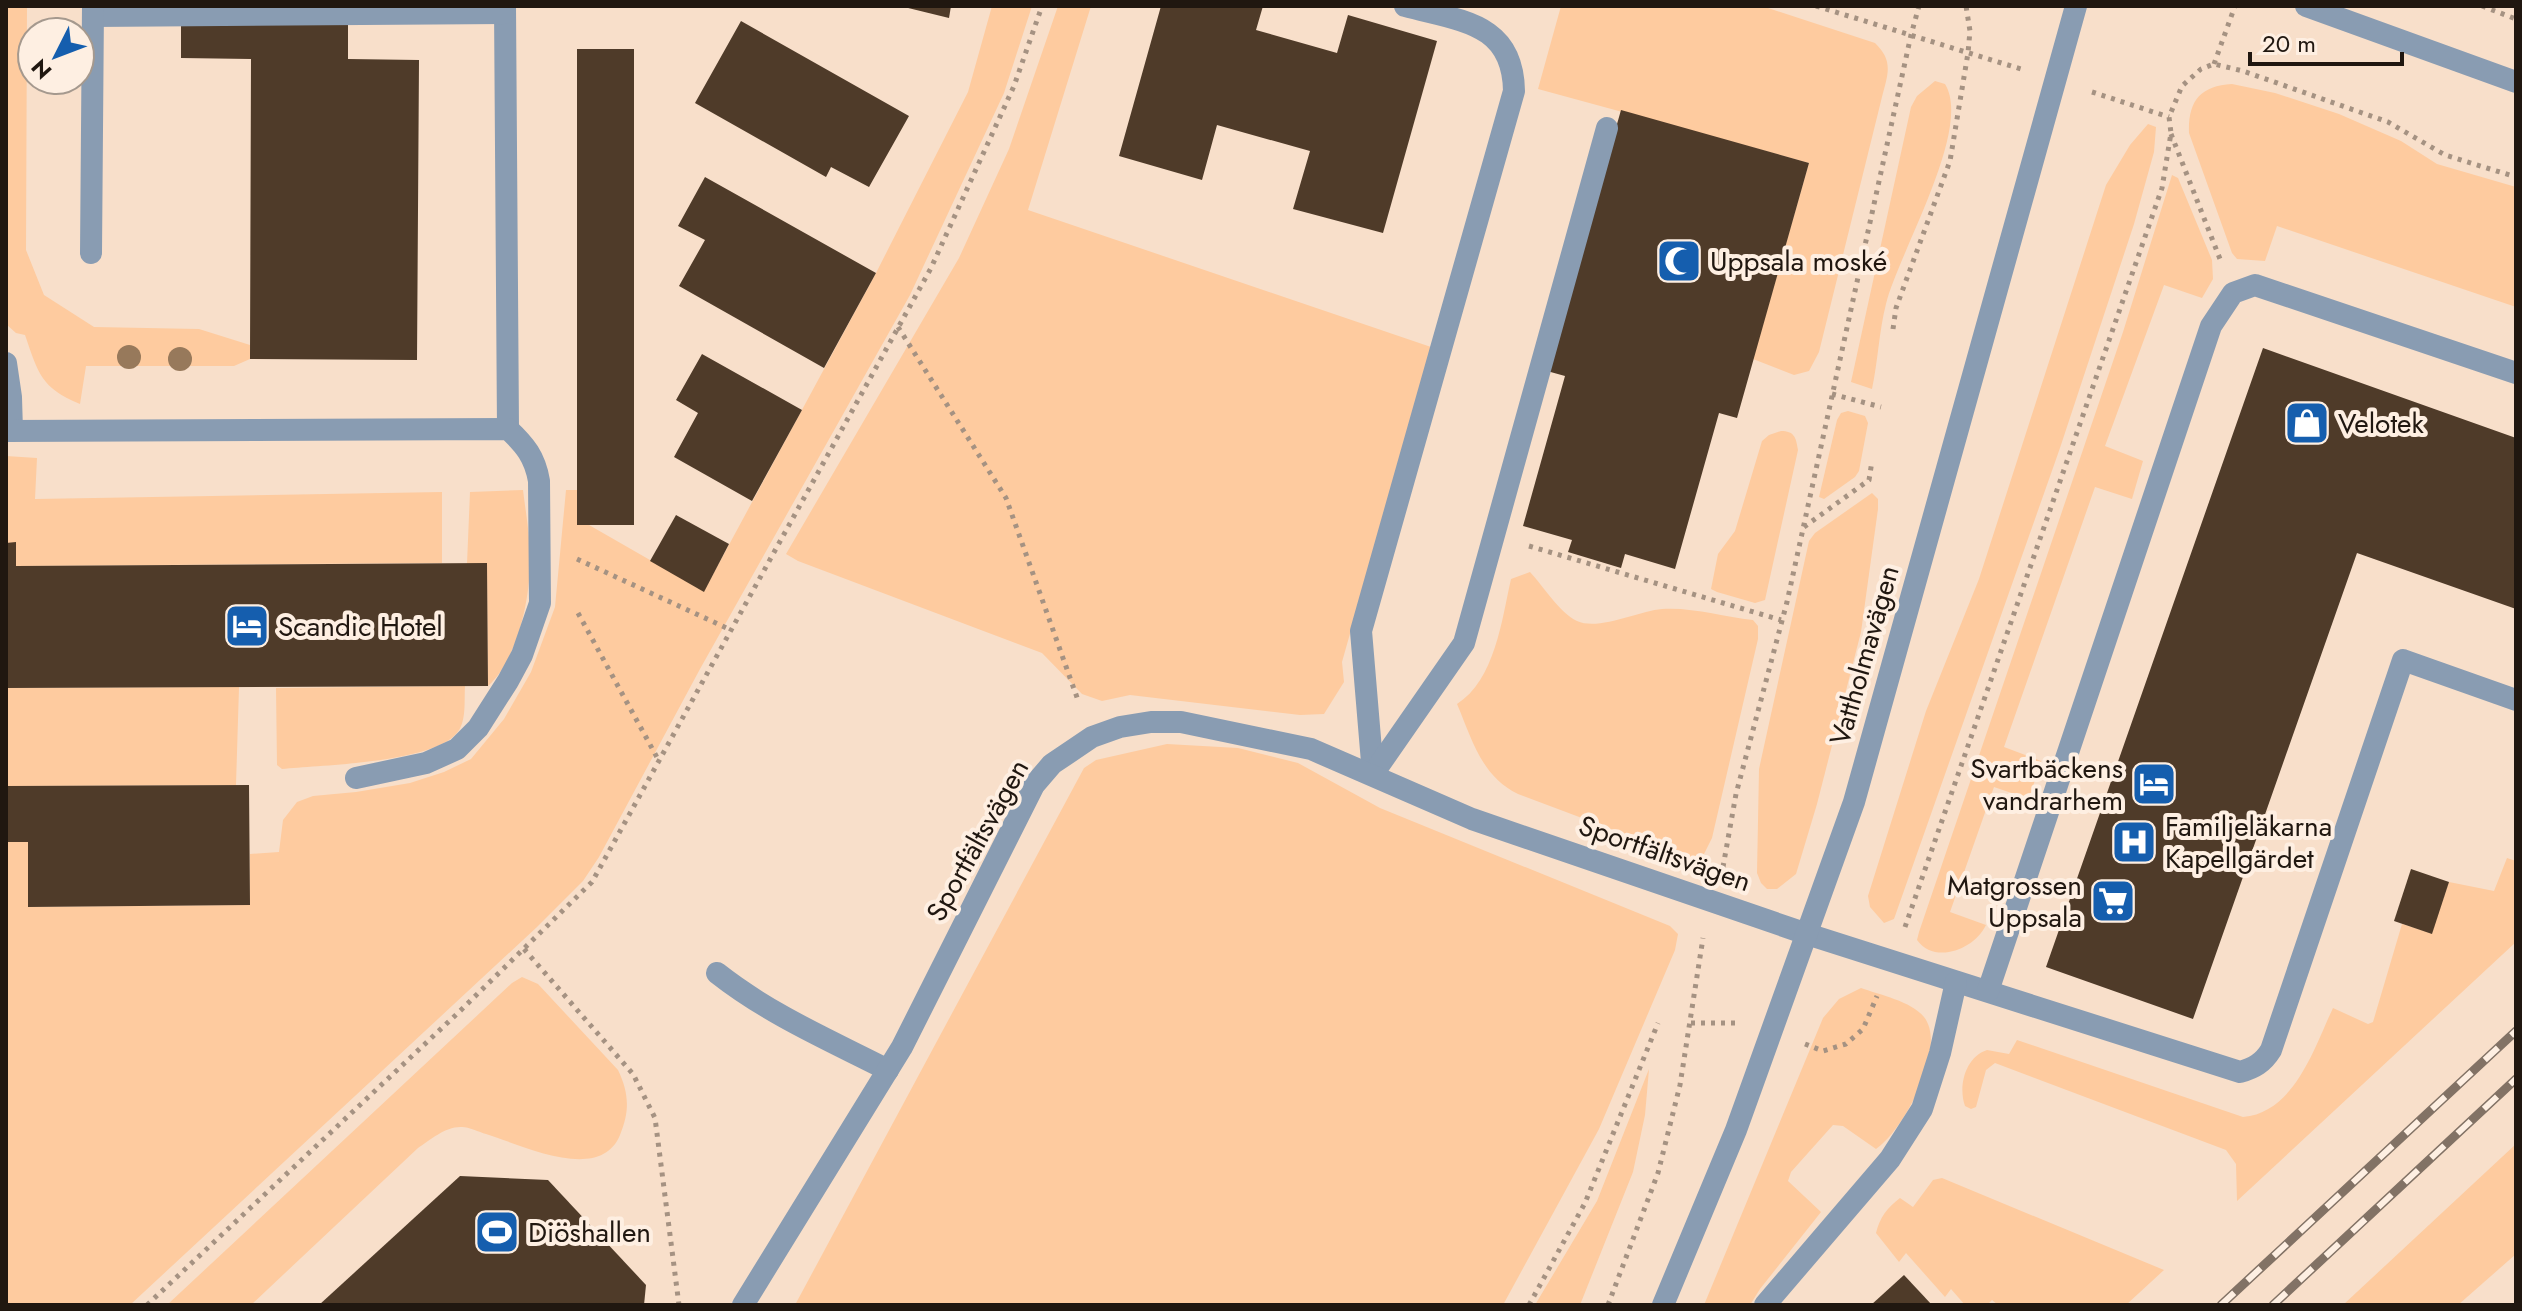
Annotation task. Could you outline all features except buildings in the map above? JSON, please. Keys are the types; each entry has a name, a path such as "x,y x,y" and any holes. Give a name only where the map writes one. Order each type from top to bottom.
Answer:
{"street":[{"path":"1373,774 1361,631 1514,91 1511,61 1505,47 1482,29 1405,6"},
{"name":"Vattholmavägen","path":"1663,1305 1736,1130 1854,802 2076,6"},
{"path":"2306,6 2516,82"},
{"path":"91,253 93,11 505,10 508,429 530,451 537,466 540,603 522,655 478,728 457,749 426,763 356,778"},
{"path":"1373,774 1464,643 1607,128"},
{"path":"1988,991 2211,326 2233,293 2255,285 2516,373"},
{"path":"6,363 11,397 9,431 508,429"},
{"name":"Sportfältsvägen","path":"743,1305 888,1070 1034,785 1052,764 1092,737 1120,727 1151,722 1181,722 1311,749 1472,819 1807,934 2240,1072 2257,1066 2271,1050 2403,660 2516,700"},
{"path":"717,973 748,998 779,1016 888,1070"},
{"path":"1765,1305 1890,1159 1922,1109 1940,1053 1956,982"}],"path":[{"path":"147,1305 592,882 931,268 1014,86 1042,6"},
{"path":"1816,6 1911,35"},
{"path":"1608,1305 1658,1173 1680,1085 1696,971 1711,901 1723,871 1736,794 1781,620 1919,6"},
{"path":"1893,329 1896,308 1950,161 1968,53 1966,6"},
{"path":"2214,64 2235,6"},
{"path":"2482,6 2516,19"},
{"path":"2233,293 2171,133 2169,117 2182,86 2201,69 2214,64 2243,71 2388,122 2445,155 2516,177"},
{"path":"1904,929 2162,188 2171,133"},
{"path":"2445,155 2450,147"},
{"path":"898,327 1006,498 1092,737"},
{"path":"1832,394 1881,407"},
{"path":"1802,528 1869,480 1872,461"},
{"path":"1494,536 1781,620"},
{"path":"539,541 731,630"},
{"path":"577,610 659,761"},
{"path":"524,949 633,1074 650,1105 655,1118 679,1305"},
{"path":"1823,1051 1846,1044 1863,1029 1880,990"},
{"path":"1691,1023 1740,1022"},
{"path":"1529,1305 1585,1203 1658,1023"}],"shaded area":[{"path":"6,6 27,6 27,16 16,16 16,96 27,96 26,250 44,295 94,327 199,329 250,345 250,359 234,366 86,366 80,404 49,385 34,360 25,335 16,333 6,324"},
{"path":"992,6 1032,6 1004,93 910,295 583,881 130,1305 6,1305 6,842 28,842 28,907 250,905 250,854 279,852 283,820 297,802 313,796 410,783 444,772 471,759 504,719 531,672 555,607 566,490 578,490 589,525 704,591 876,273 968,92"},
{"path":"1058,6 1091,6 1028,210 1431,347 1342,662 1344,682 1324,714 1300,715 1130,695 1102,701 1082,694 1042,653 786,554 959,258 1009,149"},
{"path":"1561,6 1762,6 1875,43 1881,50 1888,70 1885,84 1819,352 1809,371 1794,375 1753,359 1809,163 1538,89"},
{"path":"1935,81 1945,84 1951,104 1949,130 1942,160 1886,304 1872,389 1851,382 1911,107 1917,96"},
{"path":"2232,84 2275,93 2339,114 2401,141 2437,164 2516,187 2516,307 2277,226 2265,261 2237,259 2232,253 2189,133 2191,112 2198,97 2212,88"},
{"path":"2148,124 2156,127 2154,152 2134,224 2060,448 1894,919 1884,923 1870,907 1868,896 1926,711 1979,579 2106,185 2130,145"},
{"path":"2172,175 2178,178 2212,260 2213,279 2202,298 2164,285 2105,446 2143,461 2132,499 2095,487 2004,747 2041,761 2029,799 1994,787 1950,912 1986,925 1981,934 1964,947 1944,953 1934,952 1917,940 1919,932 2123,332"},
{"path":"1848,411 1865,416 1868,423 1859,471 1824,499 1819,497 1837,420 1841,413"},
{"path":"1781,431 1794,436 1798,450 1765,600 1755,603 1711,589 1718,554 1735,531 1762,441"},
{"path":"6,456 37,458 35,499 442,492 442,563 16,566 16,543 6,543"},
{"path":"523,490 530,556 524,613 507,661 488,686 487,564 467,564 470,492"},
{"path":"1872,493 1878,499 1878,509 1861,632 1817,804 1796,874 1777,889 1767,889 1757,873 1759,769 1809,541 1815,533"},
{"path":"1530,572 1564,612 1577,621 1596,624 1652,610 1674,609 1753,620 1758,626 1758,639 1712,838 1703,856 1691,859 1518,794 1486,767 1457,704 1480,680 1495,648 1511,579"},
{"path":"465,686 462,724 456,734 443,744 374,761 282,769 277,765 276,688"},
{"path":"239,687 236,785 6,786 6,688"},
{"path":"1167,744 1238,748 1298,763 1380,808 1670,926 1678,934 1675,950 1599,1129 1503,1305 795,1305 1084,768 1096,760"},
{"path":"2507,858 2516,861 2516,942 2237,1201 2236,1164 2226,1150 1995,1063 1986,1070 1976,1107 1971,1109 1965,1106 1963,1082 1973,1059 1987,1050 2009,1054 2017,1040 2243,1117 2261,1113 2289,1091 2300,1076 2333,1008 2368,1024 2373,1022 2402,924 2431,933 2449,882 2494,891"},
{"path":"522,977 538,984 618,1070 626,1094 627,1110 620,1135 610,1149 596,1157 559,1157 468,1128 450,1129 418,1148 251,1305 167,1305 512,983"},
{"path":"1861,988 1895,999 1924,1017 1930,1031 1931,1048 1920,1087 1899,1125 1876,1149 1843,1126 1833,1125 1791,1172 1788,1181 1821,1212 1750,1305 1704,1305 1823,1018 1839,999"},
{"path":"1649,1069 1645,1115 1633,1172 1580,1305 1535,1305 1597,1201"},
{"path":"2516,1144 2516,1254 2458,1305 2343,1305"},
{"path":"1942,1178 2164,1270 2126,1305 1998,1305 1992,1300 1987,1305 1965,1305 1951,1289 1945,1297 1906,1253 1899,1262 1876,1233 1882,1218 1895,1202 1900,1198 1913,1207 1933,1180"}],"railway":[{"path":"2221,1305 2516,1031"},
{"path":"2273,1305 2516,1079"}],"place":[{"name":"Uppsala moské","path":"1679,261"},
{"name":"Velotek","path":"2307,423"},
{"name":"Scandic Hotel","path":"247,626"},
{"name":"Svartbäckens vandrarhem","path":"2154,784"},
{"name":"Familjeläkarna Kapellgärdet","path":"2134,842"},
{"name":"Matgrossen Uppsala","path":"2113,901"},
{"name":"Diöshallen","path":"497,1232"}]}
